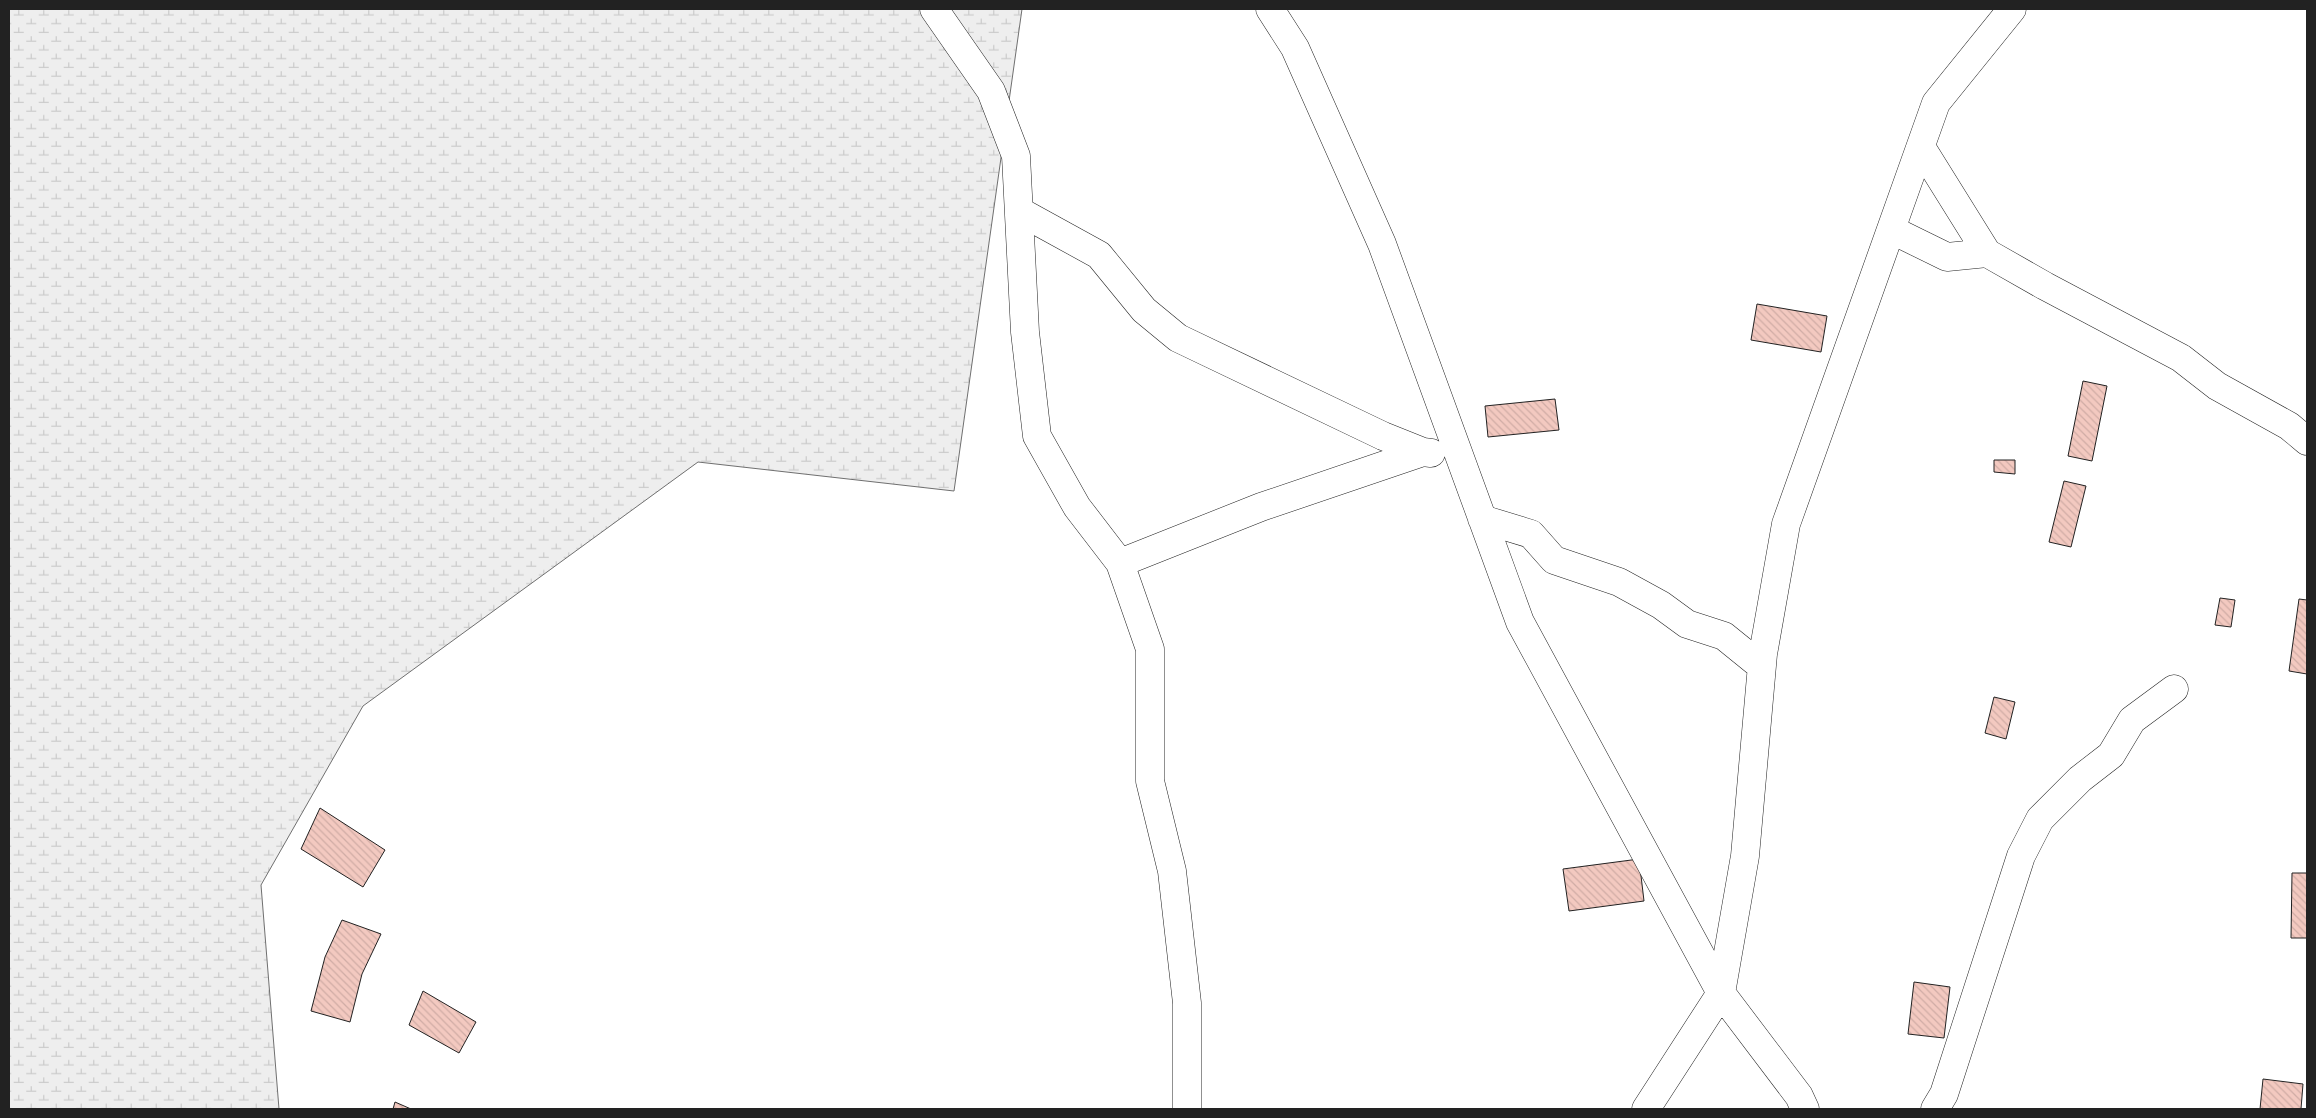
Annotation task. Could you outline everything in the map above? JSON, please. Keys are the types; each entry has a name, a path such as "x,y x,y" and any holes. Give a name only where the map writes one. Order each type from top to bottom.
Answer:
{"street":[{"path":"934,9 991,91 1016,156 1025,332 1037,436 1077,507 1120,563 1150,649 1150,781 1172,871 1188,1003 1188,1109"},
{"path":"1270,9 1295,48 1382,244 1520,622 1721,993 1800,1096 1806,1109"},
{"path":"1646,1109 1721,993 1745,856 1762,666 1786,524 1936,103 2012,9"},
{"path":"1921,147 1987,252 2045,286 2181,358 2217,386 2289,426 2307,442"},
{"path":"1019,211 1099,254 1144,310 1178,338 1383,436 1423,452 1460,459"},
{"path":"1892,230 1947,257 1987,252"},
{"path":"1120,563 1261,507 1423,452"},
{"path":"1482,519 1530,534 1554,560 1619,582 1661,606 1687,624 1724,636 1762,666"},
{"path":"1935,1109 1944,1094 2021,856 2040,819 2080,779 2111,755 2132,720 2174,689"}],"green space":[{"path":"9,9 1022,9 954,491 698,462 363,706 261,885 279,1109 9,1109"}],"building":[{"path":"1757,304 1827,316 1821,352 1751,340"},
{"path":"2083,381 2107,386 2092,461 2068,456"},
{"path":"1555,399 1559,430 1488,437 1485,406"},
{"path":"1994,460 2015,460 2015,474 1994,472"},
{"path":"2064,481 2086,486 2071,547 2049,542"},
{"path":"2220,598 2235,600 2231,627 2215,625"},
{"path":"2299,599 2307,600 2307,674 2289,671"},
{"path":"1994,697 2015,702 2006,739 1985,733"},
{"path":"320,808 385,850 363,887 301,849"},
{"path":"1639,859 1644,901 1569,911 1563,869"},
{"path":"2292,873 2307,873 2307,938 2291,938"},
{"path":"342,920 381,934 362,974 350,1022 311,1011 325,957"},
{"path":"1914,982 1950,987 1944,1038 1908,1034"},
{"path":"423,991 476,1022 459,1053 409,1025"},
{"path":"2263,1079 2303,1084 2301,1109 2260,1109"},
{"path":"395,1102 411,1109 393,1109"}]}
